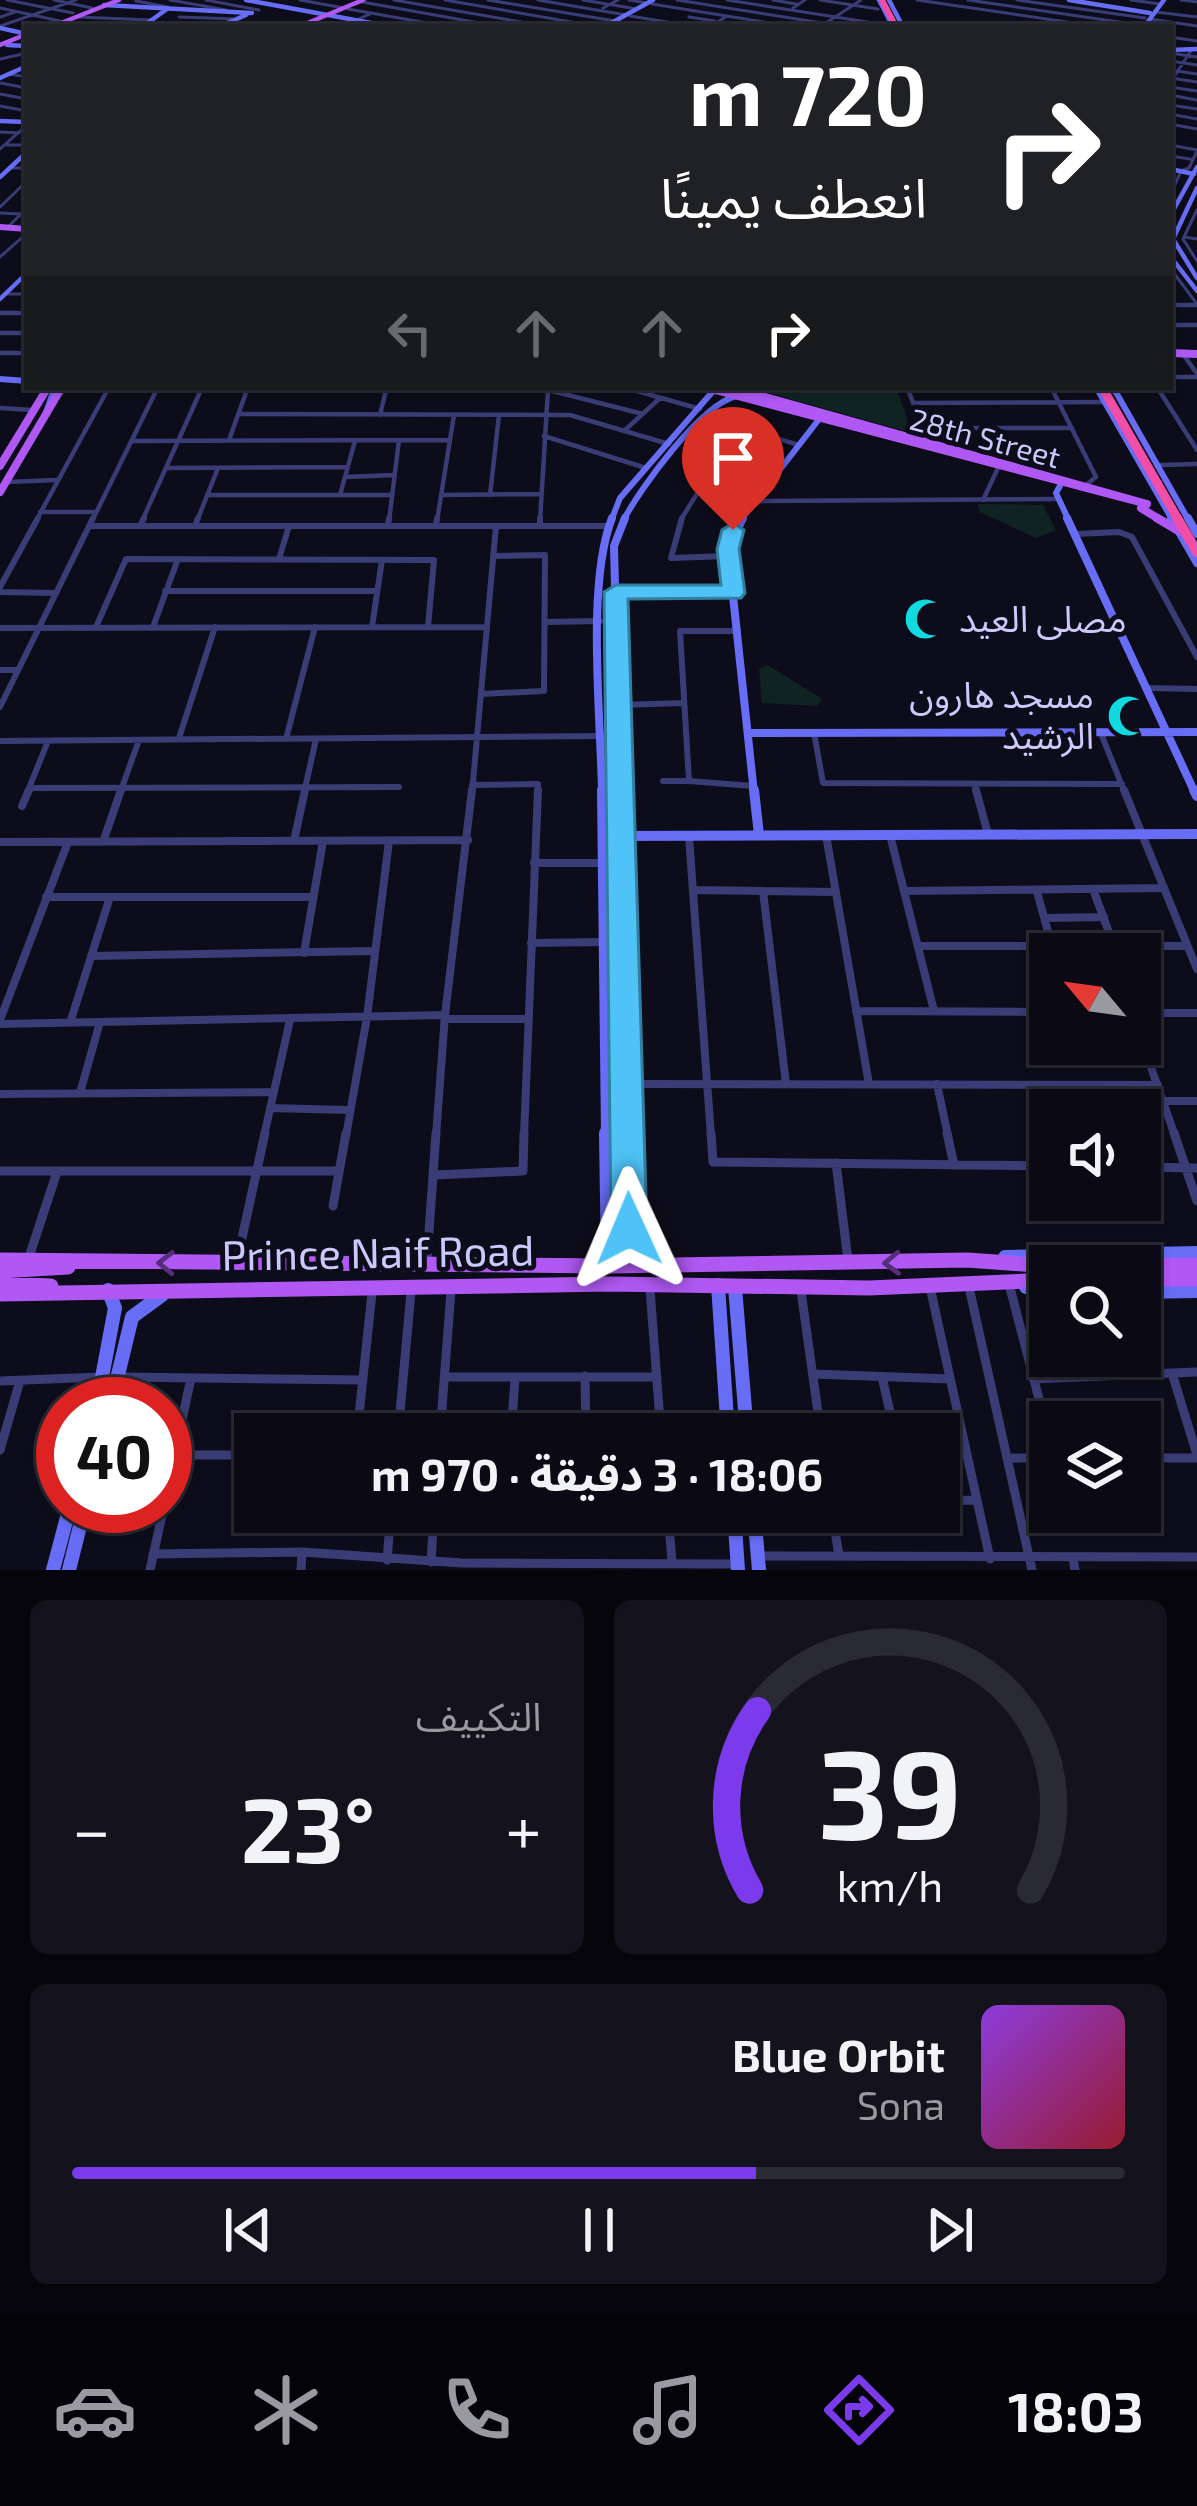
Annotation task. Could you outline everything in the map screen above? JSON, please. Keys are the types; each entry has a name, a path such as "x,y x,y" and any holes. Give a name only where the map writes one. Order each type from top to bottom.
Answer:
{"highway":[{"path":"884,0 895,24"},
{"path":"1107,390 1197,535"},
{"path":"1107,390 1197,551"}],"main road":[{"path":"313,24 363,1"},
{"path":"54,24 119,3"},
{"path":"54,24 92,7 119,3"},
{"path":"306,24 330,15"},
{"path":"1173,351 1197,350"},
{"path":"0,466 34,410 52,390"},
{"path":"0,492 44,418 54,390"},
{"name":"28th Street","path":"765,390 1117,496"},
{"name":"28th Street","path":"739,397 1117,496"},
{"path":"1117,496 1149,496 1154,488"},
{"path":"1117,496 1156,514 1178,531"},
{"name":"Prince Naif Road","path":"0,1260 608,1266 967,1260 1029,1264"},
{"name":"Prince Naif Road","path":"0,1271 125,1262"},
{"path":"1161,1265 1197,1265"},
{"path":"1161,1280 1197,1279"},
{"name":"Prince Naif Road","path":"0,1284 161,1294 1029,1282"},
{"name":"Prince Naif Road","path":"0,1294 108,1290"}],"street":[{"path":"0,7 12,0 75,15 151,20"},
{"path":"0,17 53,0 92,7"},
{"path":"0,28 76,0"},
{"path":"106,18 119,3 137,0 176,9"},
{"path":"127,19 170,0 202,10 255,11"},
{"path":"171,23 204,0 255,11"},
{"path":"202,10 231,0"},
{"path":"246,0 379,24"},
{"path":"285,7 302,0 432,24"},
{"path":"303,10 328,0"},
{"path":"348,24 399,0 532,24"},
{"path":"374,23 426,0"},
{"path":"446,0 588,24"},
{"path":"488,0 632,24"},
{"path":"473,24 523,0"},
{"path":"538,0 671,24"},
{"path":"584,0 637,9"},
{"path":"573,24 618,0"},
{"path":"629,0 776,24"},
{"path":"677,0 818,24"},
{"path":"677,24 717,0"},
{"path":"728,0 867,24"},
{"path":"772,0 799,4"},
{"path":"771,23 806,0"},
{"path":"820,0 878,9"},
{"path":"824,24 860,0 888,13"},
{"path":"917,0 1074,24"},
{"path":"968,0 1037,4 1088,14 1155,8"},
{"path":"1017,0 1132,24"},
{"path":"1069,0 1197,17"},
{"path":"1131,0 1197,26"},
{"path":"1181,0 1197,2"},
{"path":"363,1 487,24"},
{"path":"411,24 460,1"},
{"path":"447,24 497,1"},
{"path":"509,24 555,1"},
{"path":"547,24 592,1"},
{"path":"680,8 691,1"},
{"path":"974,8 982,1"},
{"path":"225,24 271,2"},
{"path":"628,15 653,2"},
{"path":"611,24 653,2"},
{"path":"715,24 751,2"},
{"path":"1080,24 1099,2"},
{"path":"119,3 233,12"},
{"path":"1016,24 1037,4"},
{"path":"0,7 54,24"},
{"path":"75,15 92,7"},
{"path":"146,24 167,9"},
{"path":"179,16 236,19"},
{"path":"688,17 730,24"},
{"path":"651,24 657,20"},
{"path":"1050,24 1053,20"},
{"path":"317,22 327,24"},
{"path":"171,23 187,24"},
{"path":"1195,48 1197,58"},
{"path":"1173,79 1195,48"},
{"path":"1173,61 1197,65"},
{"path":"0,80 24,67"},
{"path":"1173,70 1197,74"},
{"path":"9,74 24,76"},
{"path":"0,94 16,97"},
{"path":"0,105 24,94"},
{"path":"0,149 24,127"},
{"path":"0,132 19,133"},
{"path":"5,145 24,150"},
{"path":"1173,210 1188,183 1197,150"},
{"path":"0,177 24,154"},
{"path":"10,168 24,168"},
{"path":"1175,183 1192,169"},
{"path":"1175,183 1188,183"},
{"path":"0,210 24,184"},
{"path":"1196,192 1173,239 1197,278"},
{"path":"1189,205 1194,222"},
{"path":"0,210 21,214"},
{"path":"2,229 24,211"},
{"path":"1184,237 1197,211"},
{"path":"1184,237 1197,239"},
{"path":"1184,237 1197,261"},
{"path":"1173,261 1197,304"},
{"path":"1173,270 1197,291"},
{"path":"1183,354 1197,375"},
{"path":"56,593 0,590 107,390"},
{"path":"0,707 156,390"},
{"path":"140,526 201,390"},
{"path":"229,441 247,390"},
{"path":"380,415 386,390"},
{"path":"540,526 548,390 643,414"},
{"path":"633,390 799,445"},
{"path":"908,390 928,441"},
{"path":"1052,390 1096,477 1086,485"},
{"path":"1105,390 1104,402 1197,562"},
{"path":"1107,390 1160,465 1197,535"},
{"path":"1159,390 1197,450"},
{"path":"632,1265 614,546 621,518 704,413 712,395 739,397"},
{"path":"624,431 660,398"},
{"path":"913,403 1104,402"},
{"path":"0,408 34,410"},
{"path":"608,1266 600,621 608,526 620,498 704,413"},
{"path":"240,415 570,415 669,444"},
{"path":"436,526 454,415"},
{"path":"490,495 499,415"},
{"path":"759,835 729,556 733,530 820,418"},
{"path":"923,428 1072,428"},
{"path":"729,556 671,558 672,543 679,514 752,431"},
{"path":"544,436 646,468"},
{"path":"388,526 399,440"},
{"path":"131,441 450,440"},
{"path":"340,495 356,441"},
{"path":"1160,465 1197,464"},
{"path":"166,468 348,467"},
{"path":"195,526 218,468"},
{"path":"983,500 998,468"},
{"path":"345,476 394,475"},
{"path":"6,482 57,480"},
{"path":"1061,484 1056,494 1194,781 1197,796"},
{"path":"441,495 542,494"},
{"path":"207,495 392,495"},
{"path":"755,501 1059,500"},
{"path":"40,512 96,512"},
{"path":"89,526 608,526"},
{"path":"279,560 289,526"},
{"path":"427,1263 445,1017 468,840 496,526"},
{"path":"1076,534 1119,532 1132,537 1197,657"},
{"path":"481,694 544,691 545,555 493,556"},
{"path":"96,627 126,559 178,559 434,560 428,627"},
{"path":"153,627 178,559"},
{"path":"372,627 382,560"},
{"path":"165,591 377,591"},
{"path":"616,592 733,593"},
{"path":"544,622 600,621"},
{"path":"178,740 214,627"},
{"path":"286,739 315,627"},
{"path":"0,628 487,627"},
{"path":"689,781 680,631 738,631"},
{"path":"0,670 18,670"},
{"path":"1148,688 1197,689"},
{"path":"618,705 684,703"},
{"path":"1100,731 1197,969"},
{"path":"750,733 1197,731"},
{"path":"814,733 823,783 1121,784"},
{"path":"0,741 602,736"},
{"path":"294,841 316,739"},
{"path":"103,842 139,740"},
{"path":"22,806 48,741"},
{"path":"663,781 755,786"},
{"path":"436,1175 523,1171 538,784 472,785"},
{"path":"975,784 988,835"},
{"path":"29,788 399,787"},
{"path":"620,836 1197,834"},
{"path":"826,835 869,1084"},
{"path":"890,835 934,1011"},
{"path":"689,836 713,1162 1029,1166"},
{"path":"0,843 468,840"},
{"path":"304,953 322,841"},
{"path":"333,1206 367,1017 389,841"},
{"path":"68,842 0,1022 528,1019"},
{"path":"534,863 604,863"},
{"path":"904,891 1164,888"},
{"path":"1093,889 1110,933"},
{"path":"693,890 836,892"},
{"path":"1037,890 1049,933"},
{"path":"763,891 786,1084"},
{"path":"46,897 313,897"},
{"path":"70,1023 110,897"},
{"path":"1045,918 1104,917"},
{"path":"531,943 605,942"},
{"path":"918,946 1029,946"},
{"path":"1161,946 1187,946"},
{"path":"91,956 373,951"},
{"path":"856,1011 1029,1012"},
{"path":"1161,1012 1197,1013"},
{"path":"237,1264 290,1020"},
{"path":"80,1093 100,1022"},
{"path":"1151,1065 1197,1201"},
{"path":"626,1084 1158,1085"},
{"path":"938,1084 955,1165"},
{"path":"0,1094 274,1092"},
{"path":"1163,1101 1197,1102"},
{"path":"270,1108 348,1110"},
{"path":"836,1163 848,1264"},
{"path":"1161,1167 1197,1168"},
{"path":"0,1172 339,1171"},
{"path":"28,1260 57,1172"},
{"path":"608,1228 618,1234 629,1229"},
{"name":"Prince Naif Road","path":"967,1260 1046,1253 1197,1253"},
{"path":"968,1283 1031,1564"},
{"path":"1009,1284 1039,1401"},
{"name":"Prince Naif Road","path":"1009,1284 1029,1287"},
{"path":"650,1286 660,1413"},
{"path":"726,1286 740,1351 746,1413"},
{"path":"726,1286 722,1353 726,1413"},
{"path":"800,1287 818,1413"},
{"path":"930,1287 991,1559"},
{"path":"400,1413 412,1288"},
{"path":"442,1413 451,1288"},
{"path":"359,1413 372,1289"},
{"path":"108,1290 116,1308 111,1377"},
{"path":"1161,1292 1197,1291"},
{"path":"111,1377 132,1317 161,1294"},
{"path":"722,1353 740,1351"},
{"path":"1033,1379 1197,1372"},
{"path":"1161,1457 1197,1456 1172,1373"},
{"path":"813,1374 950,1379"},
{"path":"585,1376 586,1413"},
{"path":"445,1377 657,1376"},
{"path":"882,1377 890,1413"},
{"path":"192,1378 363,1380"},
{"path":"513,1413 515,1379"},
{"path":"0,1381 36,1380"},
{"path":"0,1450 20,1381"},
{"path":"192,1455 234,1455"},
{"path":"1007,1458 1029,1458"},
{"path":"960,1500 977,1500"},
{"path":"53,1570 63,1533"},
{"path":"69,1570 78,1533"},
{"path":"150,1570 158,1533"},
{"path":"387,1560 390,1533"},
{"path":"431,1562 433,1533"},
{"path":"670,1533 672,1564"},
{"path":"153,1554 302,1552 462,1566 738,1567 736,1533"},
{"path":"756,1533 759,1563 839,1557 1074,1564 1197,1556"},
{"path":"835,1533 839,1557"},
{"path":"301,1570 302,1552"},
{"path":"344,1570 346,1553"}],"green space":[{"path":"897,390 912,433 765,392"},
{"path":"978,504 1043,505 1056,530 1036,538 980,512"},
{"path":"768,665 822,699 818,706 762,703 759,669"}],"place":[{"name":"مصلى العيد","path":"925,619"},
{"name":"مسجد هارون الرشيد","path":"1128,716"}],"route":[{"path":"629,1229 616,592 733,593 728,549 733,530"}]}
